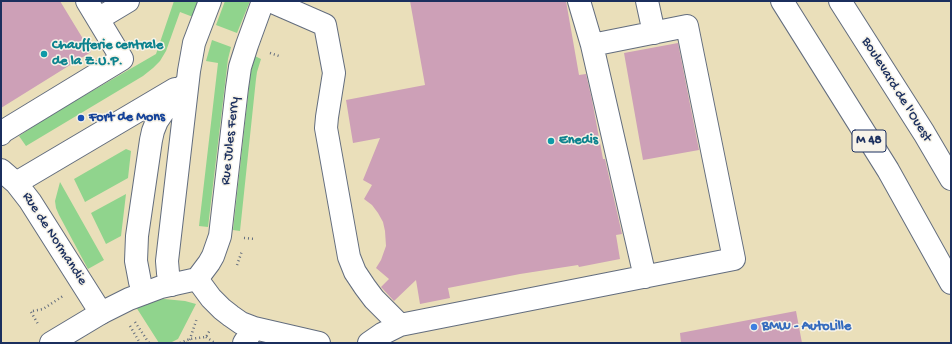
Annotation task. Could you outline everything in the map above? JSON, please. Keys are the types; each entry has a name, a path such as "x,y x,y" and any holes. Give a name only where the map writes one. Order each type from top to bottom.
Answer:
{"main road":[{"path":"1,134 122,59 87,1"},
{"path":"98,19 128,1"},
{"path":"171,285 167,261 187,82 194,43 210,1"},
{"name":"Rue Jules Ferry","path":"197,279 213,256 220,236 240,67 263,1"},
{"path":"270,1 325,24 334,73 326,128 349,258 355,272 374,299 400,325"},
{"path":"579,1 592,45 645,277"},
{"path":"648,1 654,33"},
{"name":"M 48","path":"782,1 888,170 951,283"},
{"name":"Boulevard de l'Ouest","path":"839,1 924,133 951,179"},
{"path":"369,343 382,334 400,325 734,260 687,26 592,45"},
{"path":"8,176 187,82"},
{"path":"144,293 140,282 136,261 137,236 151,140 157,121 170,102 187,82"},
{"name":"Rue de Normandie","path":"8,176 30,201 102,313"},
{"path":"51,343 129,299 171,285 197,279 211,298 241,323 249,336 320,343"}],"path":[{"path":"133,318 149,343"},
{"path":"206,337 215,343"},
{"path":"180,343 190,339 187,343"}],"green space":[{"path":"174,1 199,1 193,17 180,12 166,51 160,61 153,68 143,76 26,146 19,136 49,116 156,54"},
{"path":"225,1 250,1 237,33 216,25"},
{"path":"212,40 231,47 228,59 208,227 199,226 218,63 206,61"},
{"path":"255,56 261,59 256,79 240,231 233,230 250,78"},
{"path":"126,149 131,151 128,178 85,202 74,179"},
{"path":"60,182 104,260 88,269 56,208 55,201"},
{"path":"126,194 121,236 106,244 91,213"},
{"path":"164,299 185,301 196,304 178,339 170,343 159,343 136,307 155,300"}],"building":[{"name":"Chaufferie centrale de la Z.U.P.","path":"1,1 60,1 91,52 1,108"},
{"path":"410,1 566,1 579,75 586,74 603,159 605,159 622,234 616,235 620,259 579,267 578,265 520,274 448,288 450,298 420,304 416,280 394,301 381,287 389,279 376,268 381,260 386,246 385,231 383,222 378,213 372,205 364,199 372,185 363,180 380,138 353,143 346,100 425,85"},
{"path":"678,43 699,150 643,160 624,53"},
{"name":"BMW - AutoLille","path":"796,311 802,343 681,343 680,333"}],"place":[{"name":"Chaufferie centrale de la Z.U.P.","path":"44,54"},
{"name":"Fort de Mons","path":"81,118"},
{"name":"Enedis","path":"551,141"},
{"name":"BMW - AutoLille","path":"754,327"}]}
